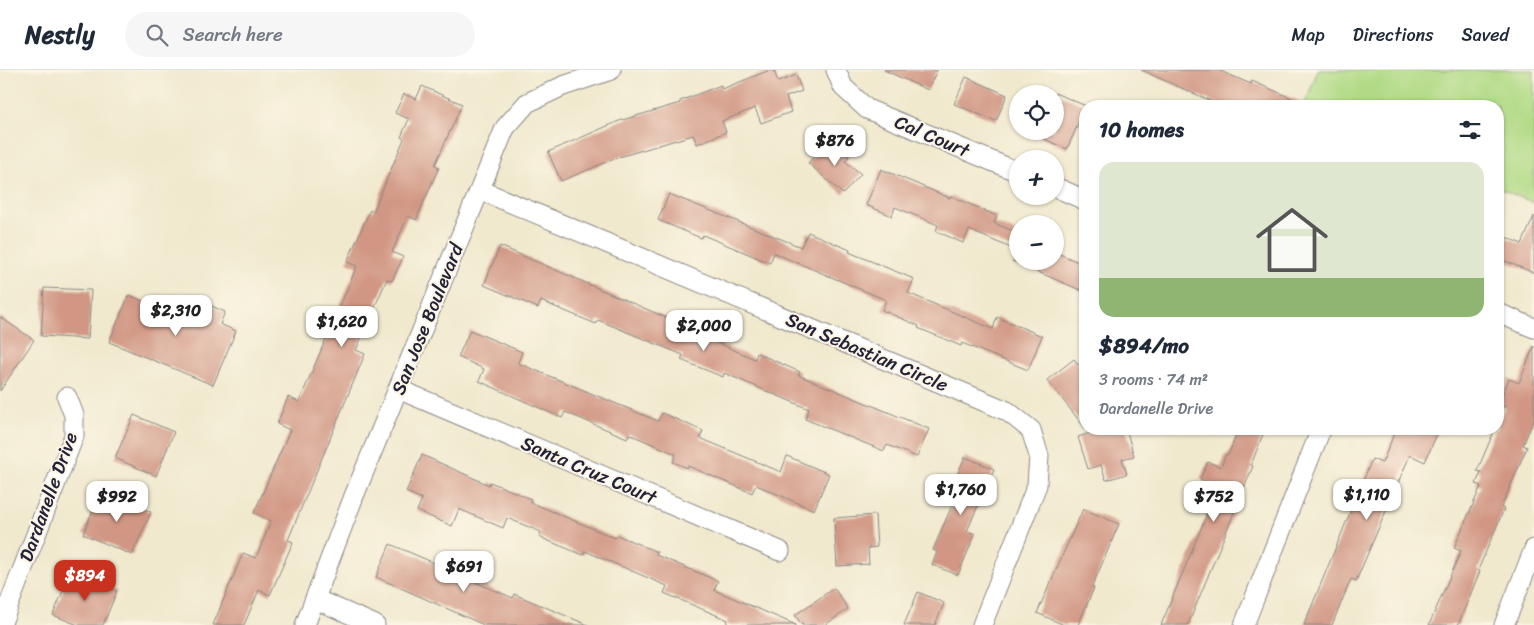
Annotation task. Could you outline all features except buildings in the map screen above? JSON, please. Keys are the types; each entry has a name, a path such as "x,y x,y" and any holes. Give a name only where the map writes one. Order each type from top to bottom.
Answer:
{"street":[{"name":"San Jose Boulevard","path":"305,625 354,496 505,128 527,103 563,86 610,70"},
{"name":"Cal Court","path":"836,70 843,87 867,110 1009,168"},
{"name":"San Sebastian Circle","path":"480,190 1007,411 1030,430 1039,456 1037,485 982,625"},
{"path":"1064,191 1079,197"},
{"path":"1504,316 1534,328"},
{"name":"Santa Cruz Court","path":"398,390 780,551"},
{"name":"Dardanelle Drive","path":"1,625 74,436 74,415 67,397"},
{"path":"1244,625 1319,435"},
{"path":"1504,625 1528,582 1534,549"},
{"path":"315,599 376,625"}],"green space":[{"path":"1318,70 1534,70 1534,203 1504,190 1504,100 1306,100"}]}
